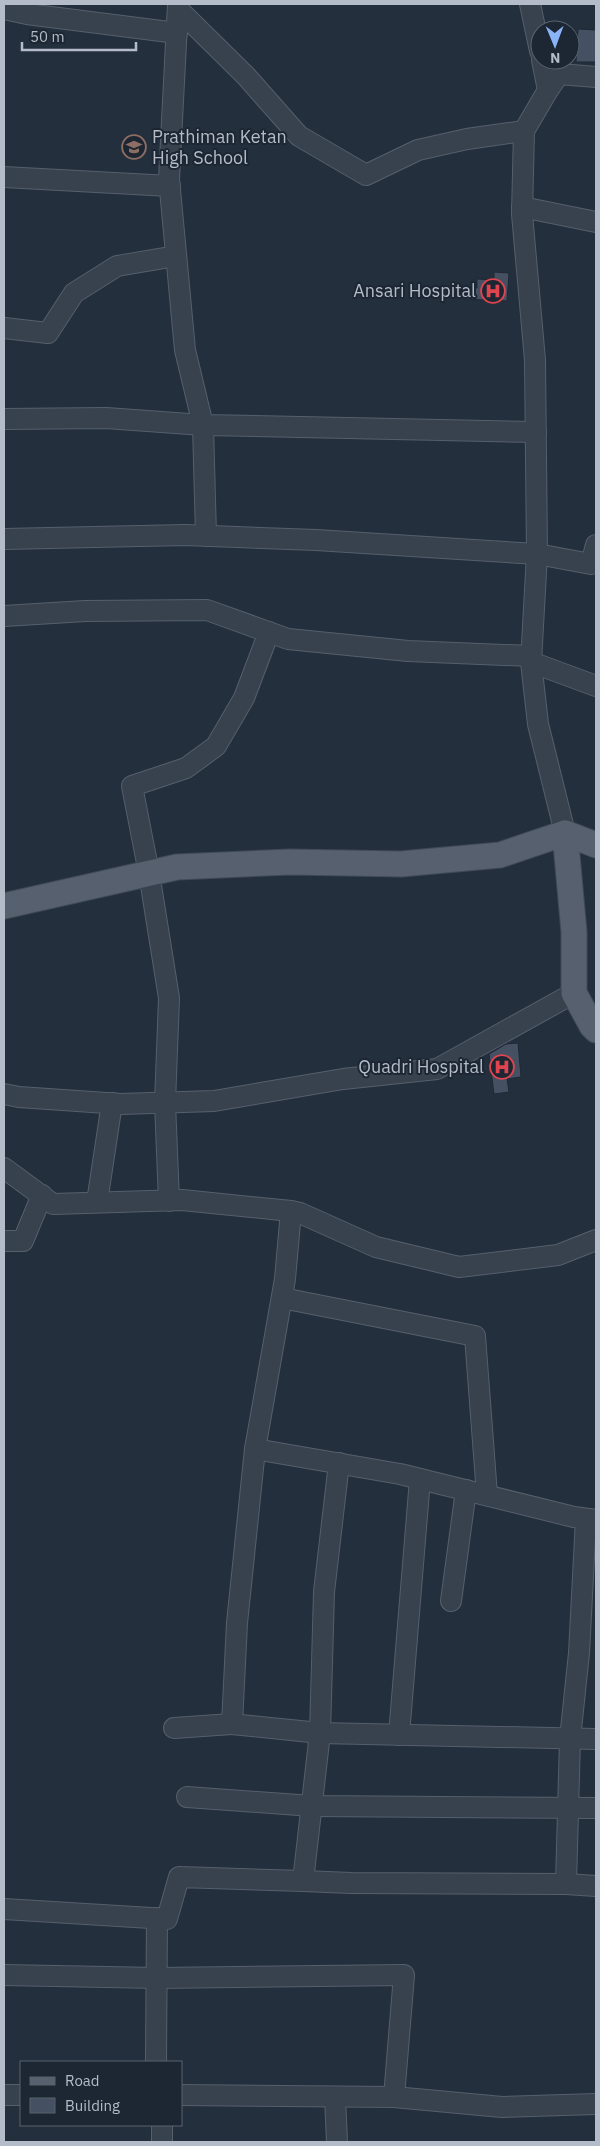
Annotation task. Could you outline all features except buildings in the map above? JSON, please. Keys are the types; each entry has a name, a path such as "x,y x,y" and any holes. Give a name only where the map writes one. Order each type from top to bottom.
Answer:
{"main road":[{"path":"565,833 574,932 574,993 596,1030"},
{"path":"4,906 177,867 290,862 401,864 500,855 565,833 596,845"}],"street":[{"path":"530,4 533,20"},
{"path":"178,7 170,186 185,350 203,425 206,536"},
{"path":"178,7 246,76 299,136 366,175 418,150 467,139 524,131"},
{"path":"4,9 27,14 177,32"},
{"path":"544,70 548,90"},
{"path":"565,833 538,724 531,659 537,554 536,432 535,360 522,207 524,131 558,74 596,76"},
{"path":"4,176 170,186"},
{"path":"522,207 596,222"},
{"path":"4,328 48,333 74,293 117,266 176,256"},
{"path":"4,419 106,418 203,425 536,432"},
{"path":"4,539 206,536 413,545 537,554 591,564 596,545"},
{"path":"4,616 85,611 207,610 288,638 408,651 531,659 596,686"},
{"path":"169,1201 166,1103 169,998 149,873 132,786 186,768 216,746 244,698 268,632"},
{"path":"4,1094 20,1097 112,1103 214,1101 343,1079 437,1069 574,993"},
{"path":"97,1202 112,1103"},
{"path":"4,1168 53,1204 169,1201 300,1213 376,1247 459,1267 558,1255 596,1240"},
{"path":"4,1241 23,1240 42,1195"},
{"path":"232,1724 237,1623 254,1449 282,1298 291,1212"},
{"path":"282,1298 475,1336 487,1495"},
{"path":"254,1449 420,1478 591,1519 570,1739 566,1884"},
{"path":"303,1881 320,1733 324,1592 339,1463"},
{"path":"399,1735 420,1478"},
{"path":"452,1601 466,1490"},
{"path":"174,1728 232,1724 320,1733 596,1739"},
{"path":"187,1796 312,1806 596,1808"},
{"path":"4,1909 167,1919 179,1877 351,1883 566,1884 596,1886"},
{"path":"156,2061 157,1918"},
{"path":"4,1975 157,1978 404,1976 394,2098"},
{"path":"4,2095 20,2095"},
{"path":"182,2095 394,2098 502,2107 596,2104"},
{"path":"335,2097 337,2142"},
{"path":"162,2126 162,2142"}],"place":[{"name":"Prathiman Ketan High School","path":"134,147"},
{"name":"Ansari Hospital","path":"493,291"},
{"name":"Quadri Hospital","path":"502,1067"}]}
